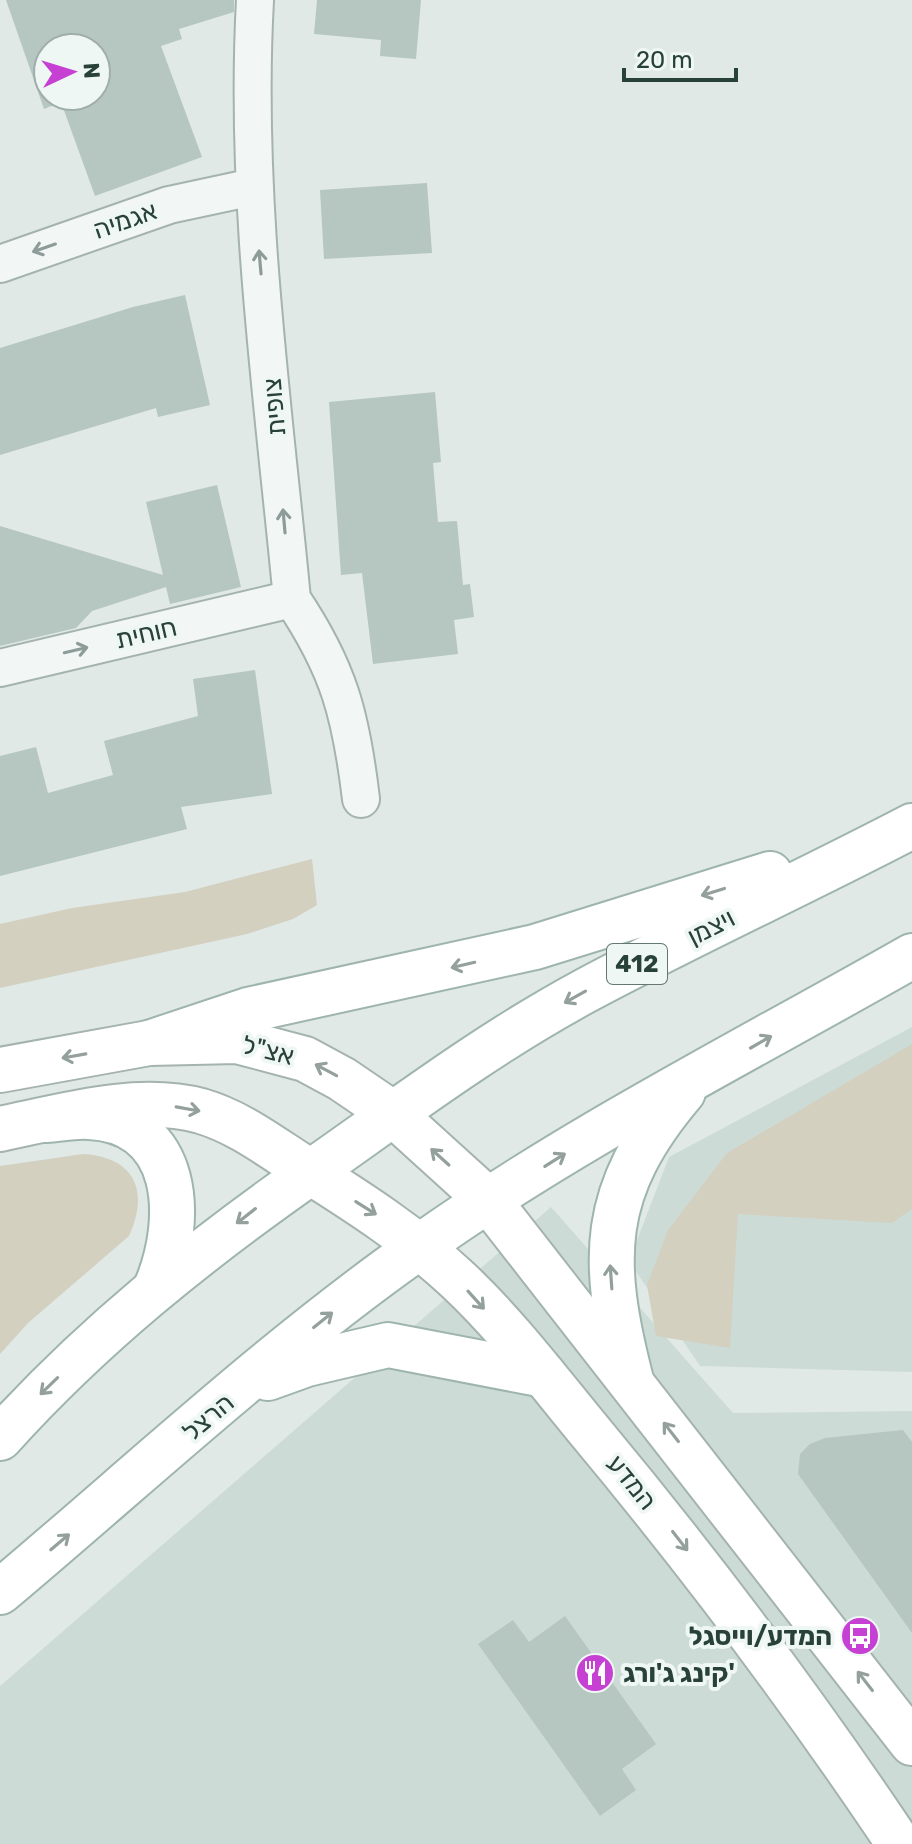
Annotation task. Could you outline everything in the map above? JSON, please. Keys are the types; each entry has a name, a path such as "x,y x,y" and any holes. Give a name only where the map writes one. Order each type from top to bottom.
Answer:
{"main road":[{"path":"149,1043 248,1010 535,947 903,830"},
{"name":"ויצמן","path":"392,1113 504,1038 582,993 903,830"},
{"path":"420,1246 604,1129 912,956"},
{"name":"אצ\"ל","path":"0,1070 149,1043 237,1041 270,1047 305,1059 342,1079 392,1113 489,1201"},
{"path":"631,1380 613,1312 612,1228 637,1156 657,1123 693,1080"},
{"path":"0,1129 133,1106 199,1111 222,1118 311,1172"},
{"name":"412","path":"0,1438 34,1400 157,1285 260,1205 392,1113"},
{"path":"46,1120 90,1117 111,1121 147,1139 158,1154 173,1192 174,1233 157,1285"},
{"name":"המדע","path":"311,1172 420,1246 460,1282 544,1375 708,1578 852,1773 899,1844"},
{"path":"489,1201 912,1743"},
{"name":"הרצל","path":"0,1592 243,1387 420,1246"},
{"path":"243,1387 307,1364 388,1345 544,1375"},
{"path":"852,1773 884,1844"}],"street":[{"name":"צופית","path":"255,0 251,82 253,187 292,599 315,633 345,700 361,799"},
{"name":"אגמיה","path":"0,264 169,205 253,187"},
{"name":"חוחית","path":"0,668 292,599"}],"shaded area":[{"path":"312,859 317,905 293,919 247,934 0,988 0,924 72,908 185,892"},
{"path":"912,1027 912,1372 700,1366 629,1261 669,1157"},
{"path":"912,1044 912,1209 892,1223 738,1214 730,1348 656,1336 647,1285 668,1230 727,1153"},
{"path":"83,1154 115,1162 126,1169 133,1179 138,1204 129,1236 28,1323 0,1354 0,1166"},
{"path":"551,1207 733,1413 912,1411 912,1844 0,1844 0,1686"}],"building":[{"path":"6,0 234,0 234,12 179,29 182,39 161,46 202,157 95,196 65,112 112,112 112,32 32,32 32,75"},
{"path":"317,0 421,0 416,59 380,56 381,40 314,34"},
{"path":"427,183 432,253 324,259 320,190"},
{"path":"185,295 210,405 158,417 156,408 0,455 0,348 133,307"},
{"path":"435,392 441,462 433,463 438,522 457,521 463,585 470,584 474,617 454,620 458,654 373,664 362,573 341,575 329,402"},
{"path":"217,485 241,587 170,604 166,587 92,611 76,628 0,646 0,526 163,575 146,502"},
{"path":"255,670 272,794 181,807 187,829 0,876 0,756 36,747 48,793 113,775 104,741 198,716 193,679"},
{"path":"903,1430 912,1442 912,1633 798,1474 800,1454 810,1444 825,1438"},
{"path":"565,1616 656,1744 622,1769 636,1790 600,1816 478,1644 513,1620 529,1642"}],"place":[{"name":"המדע/וייסגל","path":"860,1636"},
{"name":"קינג ג'ורג'","path":"595,1673"}]}
